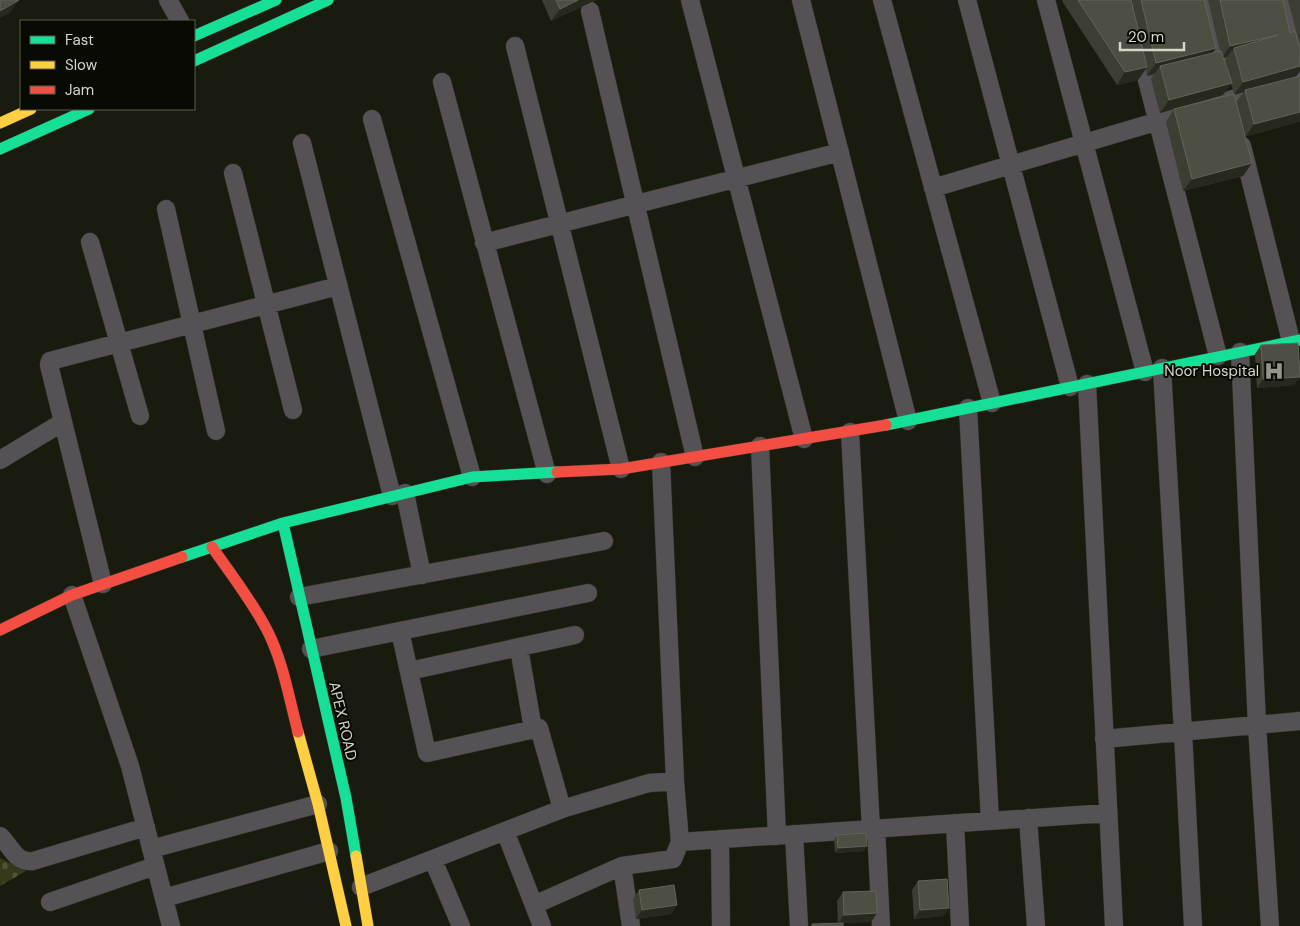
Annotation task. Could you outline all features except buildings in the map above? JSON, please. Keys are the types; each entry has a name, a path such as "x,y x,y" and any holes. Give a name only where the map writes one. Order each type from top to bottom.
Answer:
{"street":[{"path":"168,0 179,20"},
{"path":"195,36 276,0"},
{"path":"196,55 328,0"},
{"path":"690,0 804,439"},
{"path":"801,0 908,421"},
{"path":"882,0 992,403"},
{"path":"967,0 1011,165 1079,385 1104,739 1114,926"},
{"path":"1046,0 1145,372"},
{"path":"0,630 72,595 283,523 472,477 547,474 621,468 850,432 1296,341 1236,124 1205,0"},
{"path":"1284,0 1300,64"},
{"path":"590,10 695,456"},
{"path":"1136,37 1218,356"},
{"path":"514,46 621,468"},
{"path":"933,188 1300,79"},
{"path":"442,82 547,474"},
{"path":"0,123 29,110"},
{"path":"0,149 87,110"},
{"path":"372,119 472,477"},
{"path":"302,143 338,286 422,575"},
{"path":"484,243 840,152"},
{"path":"233,173 293,410"},
{"path":"166,209 216,431"},
{"path":"90,242 140,416"},
{"path":"103,584 49,365 50,361 338,286"},
{"path":"1240,352 1257,725 1270,926"},
{"path":"1162,368 1184,732 1193,926"},
{"path":"968,408 990,821"},
{"path":"0,460 63,422"},
{"path":"850,432 873,829 881,926"},
{"path":"760,446 786,835 799,926"},
{"path":"534,905 622,866 673,859 680,842 674,781 661,462"},
{"name":"APEX ROAD","path":"283,523 346,798 368,926"},
{"path":"300,597 604,542"},
{"path":"212,547 263,623 278,657 318,804 346,926"},
{"path":"312,649 588,593"},
{"path":"72,595 130,766 171,926"},
{"path":"400,631 428,753 539,728 562,809"},
{"path":"409,671 575,635"},
{"path":"518,648 533,729"},
{"path":"1104,739 1300,722"},
{"path":"362,887 562,809 649,783 674,781"},
{"path":"50,902 153,857 318,804"},
{"path":"680,842 1107,813"},
{"path":"1028,818 1036,926"},
{"path":"955,823 960,926"},
{"path":"0,836 20,860 26,862 146,827"},
{"path":"505,831 542,926"},
{"path":"720,839 721,926"},
{"path":"164,898 329,851"},
{"path":"433,860 461,926"},
{"path":"622,866 631,926"}],"green space":[{"path":"0,858 26,871 0,886"}],"traffic: fast":[{"path":"195,36 276,0"},
{"path":"195,61 328,0"},
{"path":"0,149 87,110"},
{"path":"886,425 1300,340"},
{"path":"182,557 283,523 472,477 557,472"},
{"path":"283,523 346,798 356,856"}],"traffic: slow":[{"path":"0,123 29,110"},
{"path":"298,732 318,804 346,926"},
{"path":"356,856 368,926"}],"traffic: jam":[{"path":"557,472 621,469 886,425"},
{"path":"212,547 255,609 273,642 298,732"},
{"path":"0,630 72,595 182,557"}],"place":[{"name":"Noor Hospital","path":"1274,371"}]}
